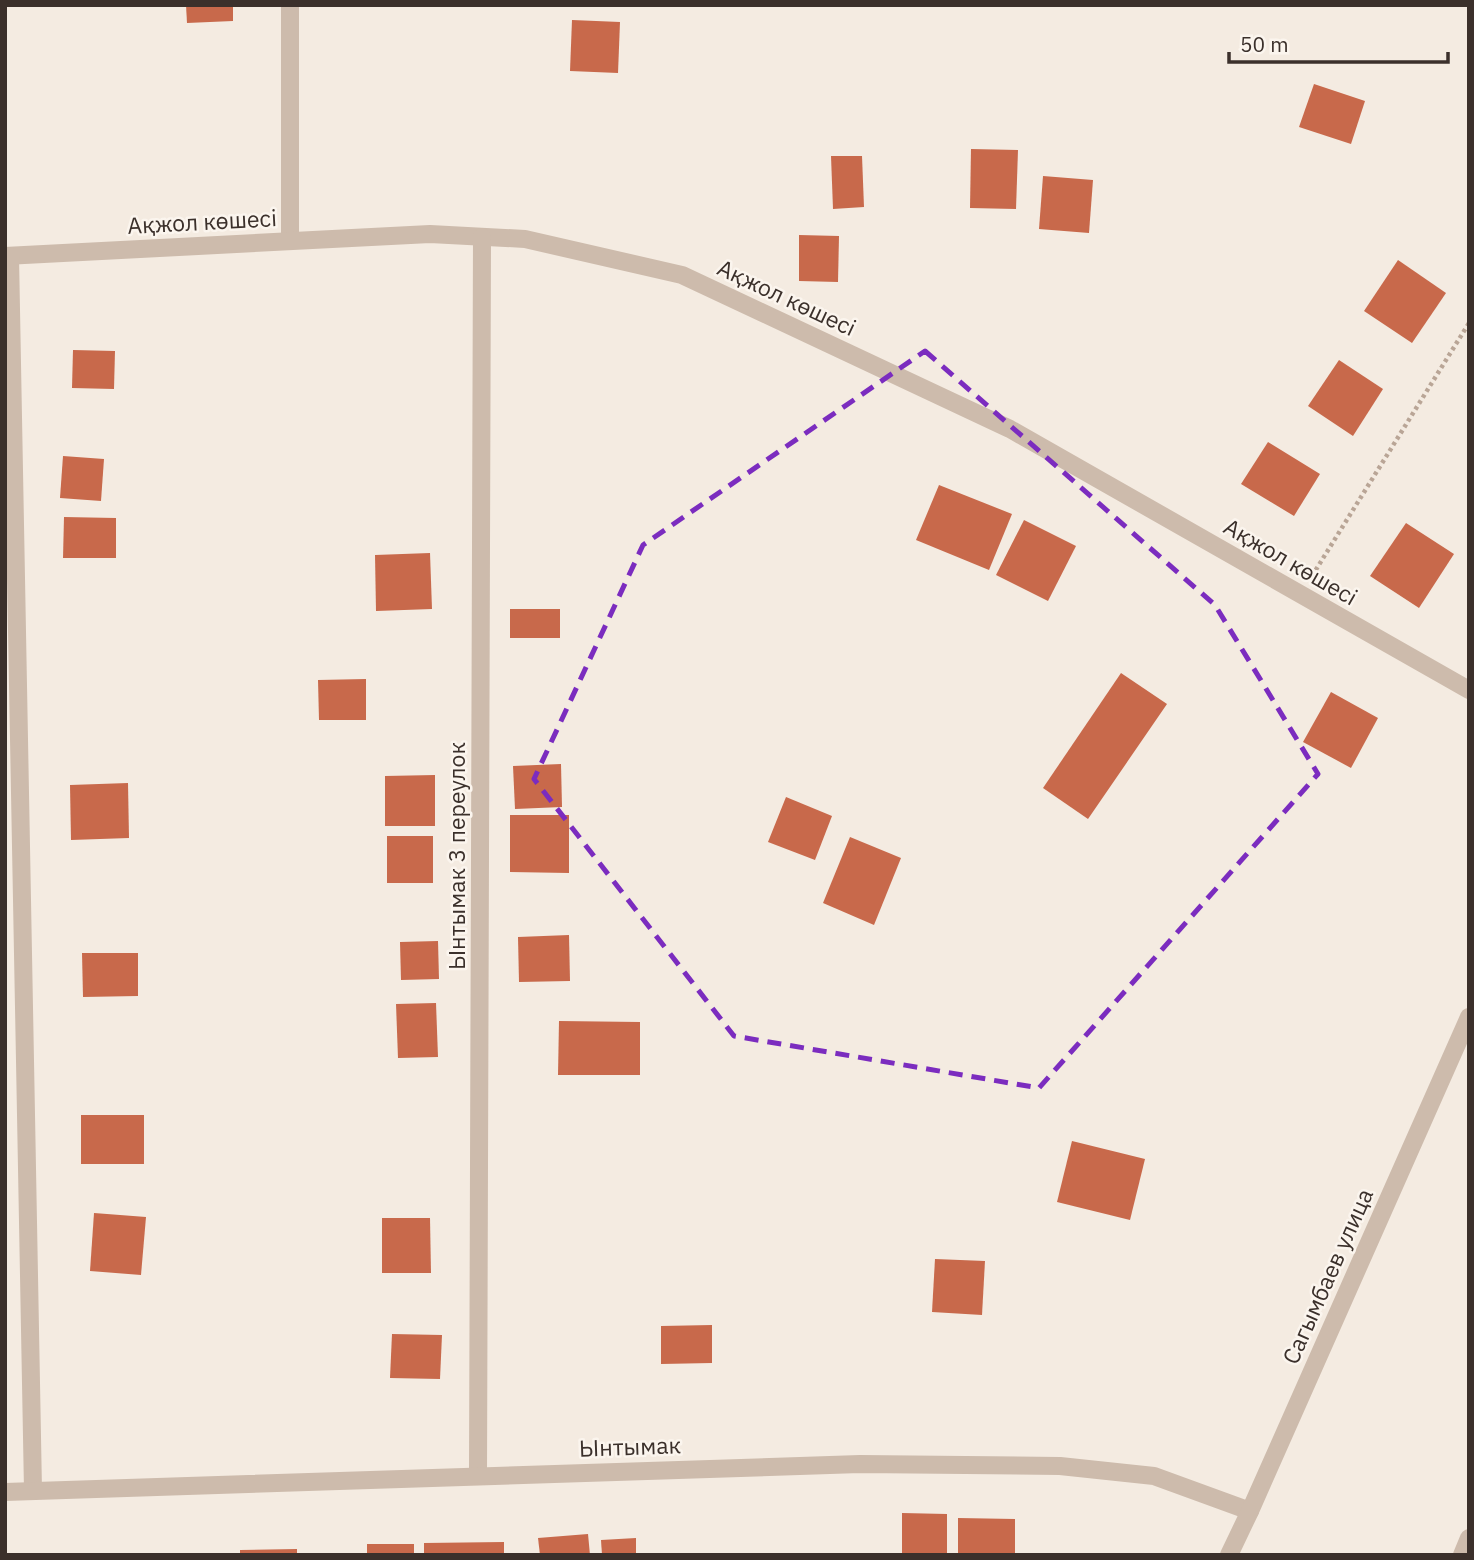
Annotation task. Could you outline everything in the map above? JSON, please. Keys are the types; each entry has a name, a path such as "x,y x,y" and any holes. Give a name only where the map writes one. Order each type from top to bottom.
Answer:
{"street":[{"path":"290,5 290,241"},
{"name":"Ақжол көшесі","path":"8,256 430,234 525,239 682,275 1010,429 1469,690"},
{"name":"Ынтымак 3 переулок","path":"478,1475 482,237"},
{"path":"8,256 33,1490"},
{"name":"Сагымбаев улица","path":"1229,1555 1469,1017"},
{"name":"Ынтымак","path":"5,1492 860,1464 1060,1466 1154,1476 1250,1511"},
{"path":"1462,1555 1469,1538"}],"path":[{"path":"1300,595 1469,323"}],"highlighted area":[{"path":"925,351 1215,605 1318,774 1039,1088 734,1036 534,779 643,545"}],"building":[{"path":"186,5 233,5 233,21 187,23"},
{"path":"572,20 620,22 618,73 570,71"},
{"path":"1314,84 1365,101 1351,144 1299,127"},
{"path":"971,149 1018,150 1016,209 970,208"},
{"path":"831,156 862,156 864,207 833,209"},
{"path":"1043,176 1093,180 1089,233 1039,229"},
{"path":"799,235 839,236 838,282 799,281"},
{"path":"1398,260 1446,293 1412,343 1364,311"},
{"path":"73,350 115,351 114,389 72,388"},
{"path":"1339,360 1383,389 1353,436 1308,406"},
{"path":"1268,442 1320,474 1294,516 1241,484"},
{"path":"63,456 104,459 101,501 60,498"},
{"path":"939,485 1012,514 989,570 916,540"},
{"path":"64,517 116,518 116,558 63,558"},
{"path":"1024,520 1076,546 1048,601 996,575"},
{"path":"1406,523 1454,554 1419,608 1370,576"},
{"path":"430,553 432,609 376,611 375,555"},
{"path":"510,609 560,609 560,638 510,638"},
{"path":"1121,673 1167,704 1088,819 1043,788"},
{"path":"366,679 366,720 319,720 318,680"},
{"path":"1331,692 1378,718 1351,768 1303,742"},
{"path":"561,764 562,807 515,809 513,766"},
{"path":"435,775 435,826 385,826 385,776"},
{"path":"128,783 129,838 71,840 70,785"},
{"path":"786,797 832,816 815,860 768,842"},
{"path":"510,815 569,815 569,873 510,872"},
{"path":"387,836 433,836 433,883 387,883"},
{"path":"850,837 901,858 874,925 823,903"},
{"path":"569,935 570,981 519,982 518,937"},
{"path":"438,941 439,979 401,980 400,942"},
{"path":"82,953 138,953 138,996 83,997"},
{"path":"436,1003 438,1057 398,1058 396,1004"},
{"path":"559,1021 640,1022 640,1075 558,1075"},
{"path":"81,1115 144,1115 144,1164 81,1164"},
{"path":"1072,1141 1145,1159 1130,1220 1057,1202"},
{"path":"94,1213 146,1217 141,1275 90,1271"},
{"path":"382,1218 430,1218 431,1273 382,1273"},
{"path":"935,1259 985,1261 982,1315 932,1312"},
{"path":"712,1325 712,1363 661,1364 661,1326"},
{"path":"392,1334 442,1335 440,1379 390,1378"},
{"path":"902,1513 947,1514 947,1555 902,1555"},
{"path":"958,1518 1015,1519 1015,1555 958,1555"},
{"path":"588,1534 590,1555 540,1555 538,1538"},
{"path":"636,1538 636,1555 602,1555 601,1540"},
{"path":"504,1542 504,1555 424,1555 424,1543"},
{"path":"367,1544 414,1544 414,1555 367,1555"},
{"path":"297,1549 297,1555 240,1555 240,1550"}]}
